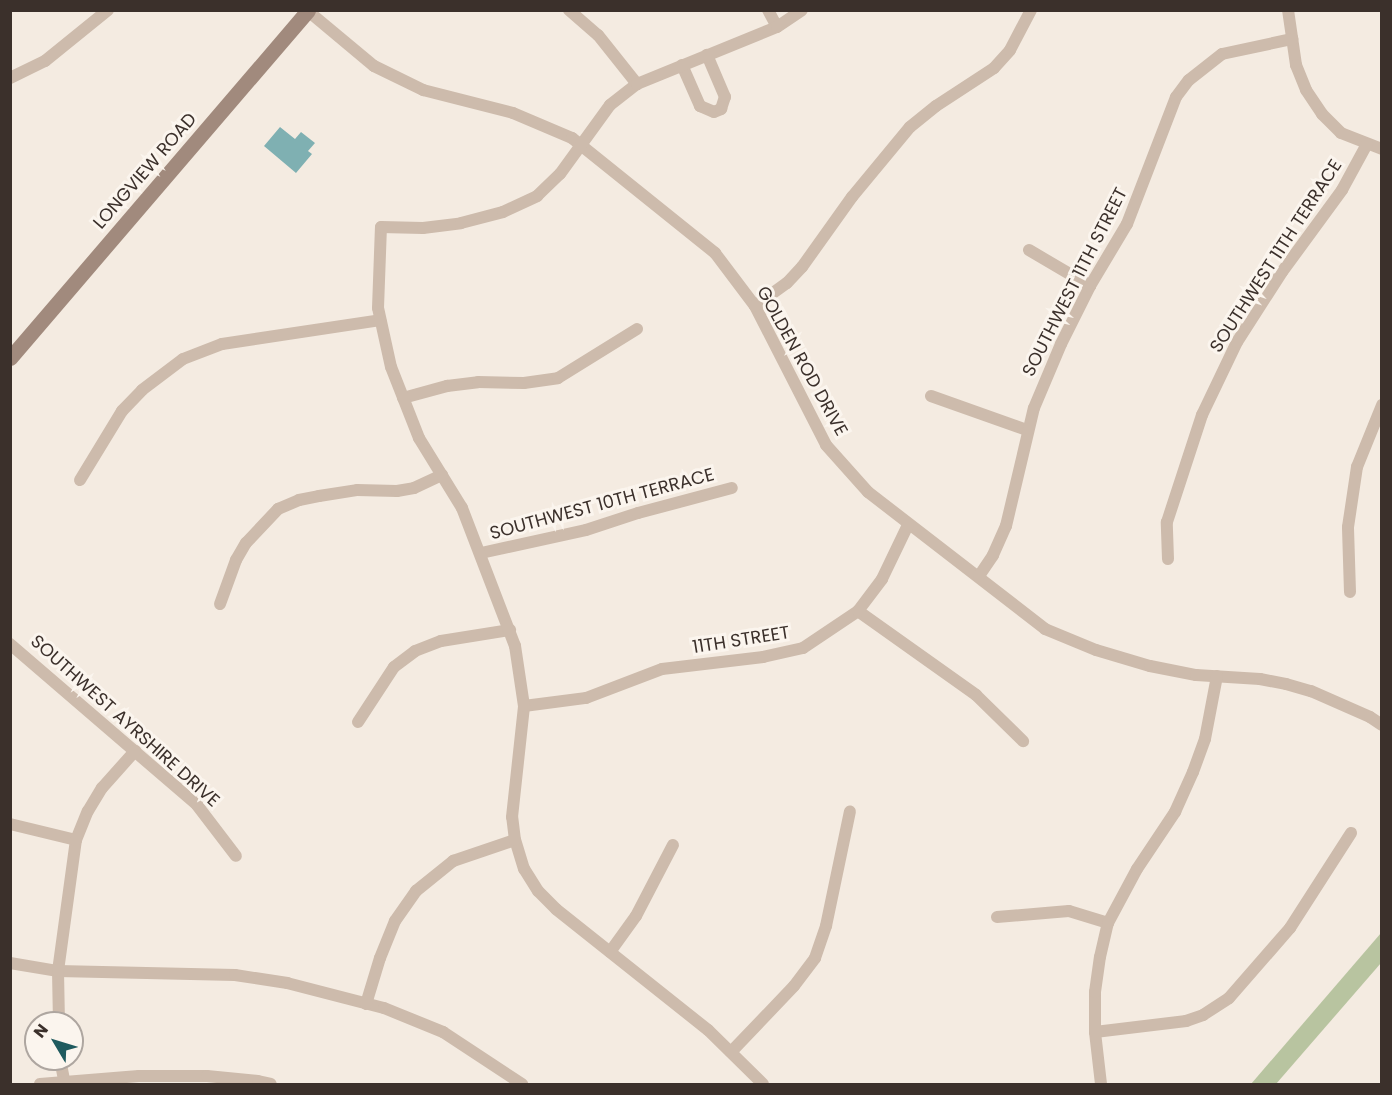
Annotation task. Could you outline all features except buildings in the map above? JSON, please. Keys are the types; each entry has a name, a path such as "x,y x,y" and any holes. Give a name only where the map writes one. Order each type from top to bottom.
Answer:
{"street":[{"path":"10,78 45,61 108,10"},
{"path":"568,10 598,35 637,84"},
{"path":"768,10 777,27"},
{"path":"763,1084 708,1030 538,891 524,869 514,840 512,817 524,706 515,646 462,508 419,438 391,367 378,308 381,227 442,226 503,212 537,196 560,174 610,105 637,84 777,27 802,10"},
{"path":"755,306 787,283 802,267 852,196 910,127 936,106 994,68 1010,50 1031,10"},
{"path":"1288,10 1296,66 1306,90 1322,114 1341,133 1382,149"},
{"name":"GOLDEN ROD DRIVE","path":"308,11 374,66 423,90 513,113 572,138 715,254 755,306 826,445 868,492 908,525 980,576 1045,629 1096,650 1150,666 1217,676 1260,679 1294,687 1371,717 1382,725"},
{"name":"LONGVIEW ROAD","path":"10,358 308,11"},
{"name":"SOUTHWEST 11TH STREET","path":"980,576 993,555 1006,526 1027,430 1061,344 1090,286 1128,224 1176,97 1189,80 1222,54 1292,39"},
{"path":"682,65 700,106 714,112 721,109 724,97 707,55"},
{"name":"SOUTHWEST 11TH TERRACE","path":"1168,559 1167,522 1202,415 1238,342 1282,272 1342,190 1367,144"},
{"path":"1029,250 1090,286"},
{"path":"80,480 122,411 142,390 183,359 222,344 380,320"},
{"path":"403,398 457,384 524,383 558,378 637,330"},
{"path":"931,396 1027,430"},
{"path":"1350,592 1348,527 1357,467 1382,405"},
{"path":"220,604 236,560 246,543 278,509 299,500 357,490 414,488 442,475"},
{"name":"SOUTHWEST 10TH TERRACE","path":"481,553 586,530 638,513 732,489"},
{"name":"11TH STREET","path":"524,706 586,698 663,669 763,657 803,648 858,611 882,579 908,525"},
{"path":"858,611 976,695 1023,741"},
{"path":"358,722 394,667 415,651 441,641 510,630"},
{"name":"SOUTHWEST AYRSHIRE DRIVE","path":"10,644 196,805 236,856"},
{"path":"1101,1084 1095,1032 1095,992 1108,923 1137,869 1175,812 1193,772 1205,739 1217,676"},
{"path":"59,1011 58,971 76,840 88,811 102,788 135,751"},
{"path":"731,1052 794,986 815,958 826,926 850,811"},
{"path":"10,824 76,840"},
{"path":"1095,1032 1186,1022 1203,1015 1229,998 1290,928 1351,832"},
{"path":"366,1004 380,958 395,921 416,891 453,861 514,840"},
{"path":"610,952 636,916 673,845"},
{"path":"997,917 1069,911 1108,923"},
{"path":"10,963 58,971 235,975 287,983 366,1004 443,1032 522,1084"},
{"path":"40,1084 139,1076 207,1076 271,1084"}],"green space":[{"path":"1381,933 1381,963 1276,1084 1251,1084"}],"water":[{"path":"280,127 295,139 301,132 315,143 308,151 312,154 296,173 264,146"}]}
